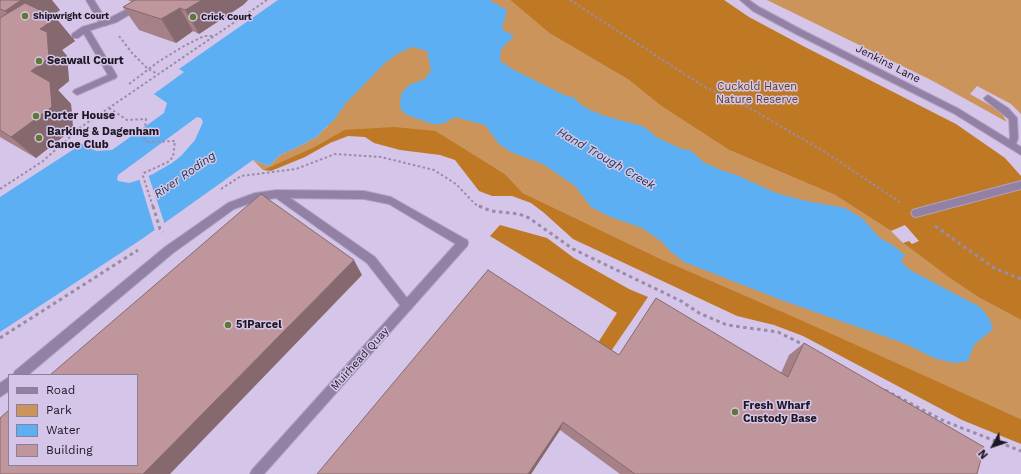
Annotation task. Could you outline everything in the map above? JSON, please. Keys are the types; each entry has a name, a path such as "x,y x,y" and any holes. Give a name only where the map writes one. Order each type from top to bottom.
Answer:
{"street":[{"path":"90,0 104,23"},
{"name":"Jenkins Lane","path":"744,0 756,9 799,32 956,111 1021,151"},
{"path":"75,36 85,29 127,14 148,1"},
{"path":"77,92 114,76 85,29"},
{"path":"988,98 1005,110 1013,118 1014,138 1012,145"},
{"path":"916,213 1014,188 1021,184"},
{"path":"20,374 169,250 231,206 255,197 277,194 371,260 407,306"},
{"name":"Muirhead Quay","path":"256,474 463,243 391,201 364,196 277,194"},
{"path":"0,391 8,384"}],"path":[{"path":"0,189 43,161 82,127 267,0"},
{"path":"570,0 703,86 753,110 828,154 994,268 1021,279"},
{"path":"125,87 148,68 184,46 204,36 213,36"},
{"path":"121,38 132,53 148,68 159,74"},
{"path":"109,108 127,120 146,119 144,139 148,142 174,141 173,157 168,162 144,173 143,176 160,229"},
{"path":"216,193 241,176 259,173 274,173 296,168 335,154 380,157 434,170 456,184 475,204 491,211 519,214 529,218 573,249 681,301 699,313 727,325 778,332 811,350"},
{"path":"163,232 169,228"},
{"path":"0,338 131,254"},
{"path":"882,389 944,421 1021,451"}],"green space":[{"path":"424,0 510,0 549,33 629,80 661,106 729,150 835,195 891,231 903,243 951,279 978,297 1021,320 1021,419 663,260 523,193 505,174 436,131 344,130 314,147 263,170 253,160 269,166 280,155 318,136 328,126 328,102"},
{"name":"Cuckold Haven Nature Reserve","path":"510,0 724,0 749,17 805,47 956,124 1005,158 1021,176 1021,320 978,297 903,243 909,241 912,244 919,241 905,225 891,231 835,195 729,150 661,106 629,80 549,33"},
{"path":"767,0 1021,0 1021,114 1011,104 977,86 970,94 993,107 1002,114 1007,122 931,80"},
{"path":"394,127 436,131 505,174 523,193 663,260 1021,419 1021,444 962,420 803,336 774,325 737,316 573,239 531,203 512,196 492,196 479,191 455,160 440,155 400,150 374,143 365,137 348,136 330,143 305,157 271,171 263,170 314,147 344,130"},
{"path":"500,225 547,238 574,258 629,289 648,297 605,360 592,352 617,313 490,236"}],"water":[{"path":"278,0 489,0 507,10 502,29 514,36 501,49 500,61 514,70 566,96 573,97 580,104 590,110 605,116 642,126 656,137 682,149 690,150 703,162 721,170 739,176 776,193 806,201 845,208 863,219 880,238 891,244 905,255 901,261 910,270 980,307 989,318 993,329 974,345 968,361 954,363 934,358 906,344 784,301 684,262 670,251 661,241 642,228 608,216 591,207 575,186 543,164 511,152 499,144 485,125 455,117 442,124 432,124 407,115 402,111 400,106 401,94 409,85 425,79 431,70 427,51 412,47 397,54 385,63 346,103 334,120 318,136 280,155 269,166 253,160 142,239 0,332 0,197 85,142 96,151 112,150 164,113 167,103 154,94 184,72 179,69","holes":["197,117 201,118 203,122 195,140 181,156 172,163 139,180 129,183 118,181 118,175"]}],"pier":[{"path":"148,174 165,225 155,231 139,178"}],"building":[{"path":"0,0 21,0 5,11 0,9"},
{"path":"135,0 202,0 185,10 180,8 161,19 123,7"},
{"path":"25,3 56,18 40,29 47,32 49,58 31,71 50,82 52,107 11,137 0,130 0,18"},
{"name":"51Parcel","path":"261,194 354,260 143,474 0,474 0,418 8,411 8,466 138,466 138,374 51,374"},
{"path":"488,270 619,355 656,298 788,377 804,343 984,447 977,474 635,474 563,422 528,474 317,474"}],"place":[{"name":"Shipwright Court","path":"25,16"},
{"name":"Crick Court","path":"193,17"},
{"name":"Seawall Court","path":"39,61"},
{"name":"Porter House","path":"36,116"},
{"name":"Barking & Dagenham Canoe Club","path":"39,138"},
{"name":"51Parcel","path":"228,325"},
{"name":"Fresh Wharf Custody Base","path":"735,412"}],"water label":[{"name":"Hand Trough Creek","path":"606,159"},
{"name":"River Roding","path":"185,175"}]}
